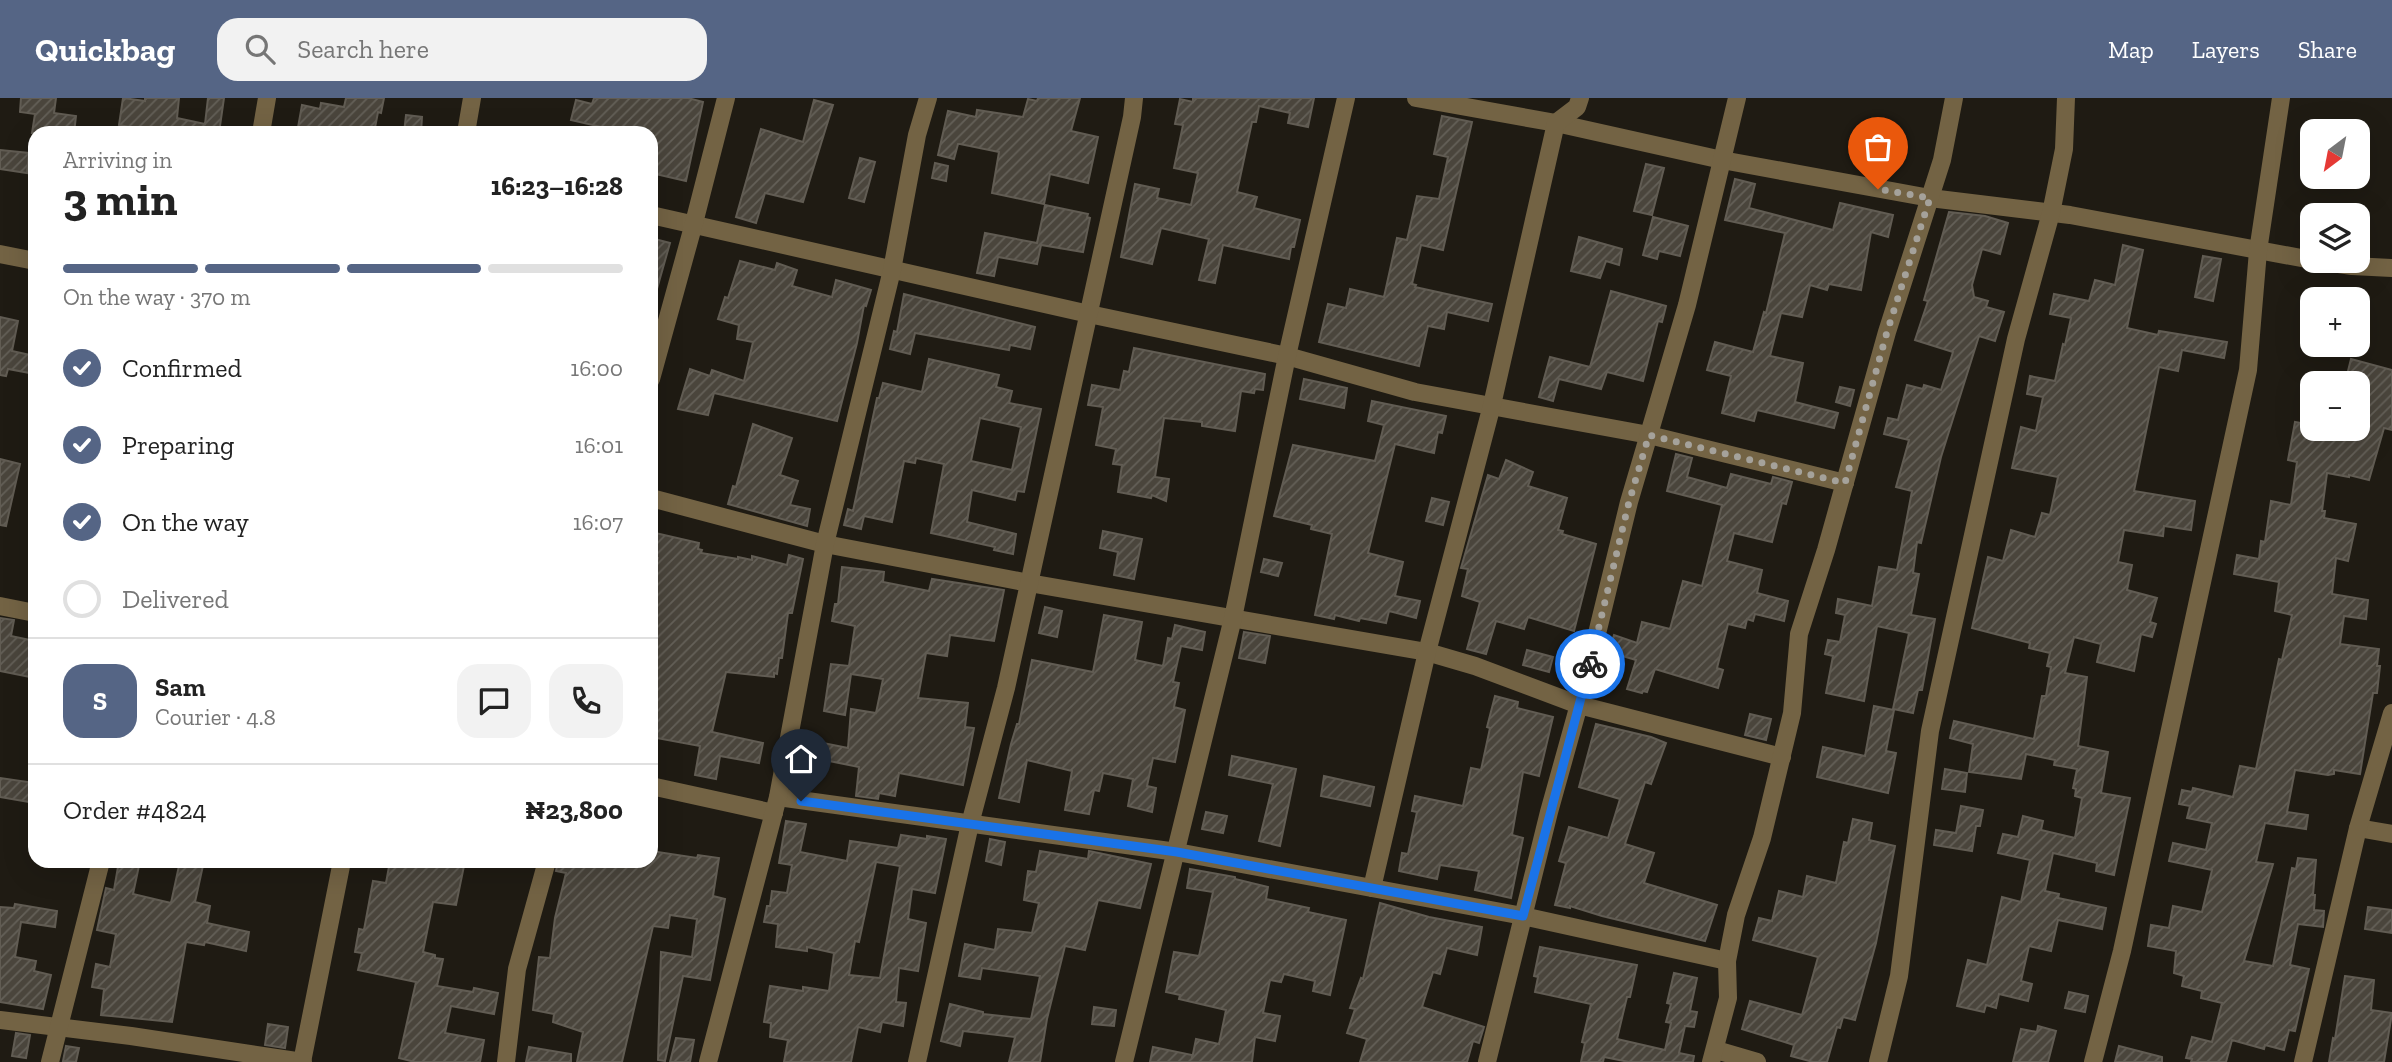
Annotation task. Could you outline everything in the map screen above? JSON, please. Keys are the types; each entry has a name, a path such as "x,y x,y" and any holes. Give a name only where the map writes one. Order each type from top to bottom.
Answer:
{"street":[{"path":"262,126 267,98"},
{"path":"467,126 471,98"},
{"path":"658,354 726,98"},
{"path":"708,1062 776,805 825,544 892,270 917,135 928,98"},
{"path":"917,1062 970,824 1006,688 1135,98"},
{"path":"1124,1062 1233,618 1287,356 1346,98"},
{"path":"1416,98 1556,123 1722,160 1930,198 2051,213 2300,258"},
{"path":"1372,888 1427,652 1492,405 1556,123 1577,107 1580,98"},
{"path":"1487,1062 1629,502 1687,305 1737,98"},
{"path":"1757,1062 1714,1056 1728,998 1727,961 1736,915 1762,838 1792,713 1798,634 1826,550 1887,332 1942,160 1954,98"},
{"path":"1878,1062 1899,976 1930,732 2016,339 2051,213 2064,149 2066,98"},
{"path":"2094,1062 2122,951 2248,370 2258,251 2281,98"},
{"path":"658,216 1287,356 1415,392 1649,435 1845,483"},
{"path":"0,254 28,260"},
{"path":"2370,267 2392,268"},
{"path":"658,500 825,544 1029,583 1427,652 1475,666 1579,705 1782,757"},
{"path":"0,606 28,612"},
{"path":"2303,1062 2358,828 2392,713"},
{"path":"658,787 776,805 970,824 1177,852 1523,916 1727,961"},
{"path":"2358,828 2392,834"},
{"path":"50,1062 99,868"},
{"path":"0,1020 59,1026 303,1062 341,868"},
{"path":"506,1062 517,969 545,868"}],"building":[{"path":"21,98 56,98 54,113 76,116 75,126 33,126 35,114 20,112"},
{"path":"123,98 145,101 145,98 179,98 177,118 205,124 208,98 224,98 220,126 119,125"},
{"path":"346,98 384,98 375,126 298,126 302,105 320,109 321,103 344,107"},
{"path":"594,98 688,98 703,102 686,181 658,175 658,126 597,126 571,120 576,100 592,104"},
{"path":"1038,98 1080,98 1071,131 1098,137 1088,183 1050,174 1044,204 992,193 999,152 958,144 954,159 938,155 948,111 976,117 977,110 1023,117 1028,99 1037,101"},
{"path":"1193,98 1314,98 1308,127 1288,123 1290,113 1259,106 1256,122 1252,122 1237,192 1257,197 1254,208 1300,220 1289,259 1223,245 1215,283 1199,280 1209,239 1161,228 1152,264 1121,257 1135,184 1159,189 1157,198 1191,205 1198,173 1174,168 1183,125 1175,124 1180,99 1193,102"},
{"path":"814,100 833,105 803,202 765,193 756,223 736,217 761,129 803,142"},
{"path":"406,115 422,117 421,126 405,126"},
{"path":"1442,116 1472,122 1443,250 1421,245 1412,284 1416,285 1415,287 1492,304 1488,321 1447,312 1444,329 1428,326 1419,366 1319,342 1328,304 1346,308 1350,289 1384,297 1397,238 1407,240 1417,196 1439,199 1448,157 1434,154"},
{"path":"0,150 28,153 27,173 0,169"},
{"path":"860,158 875,162 864,202 849,198"},
{"path":"935,163 948,166 946,181 932,178"},
{"path":"1646,164 1664,168 1652,215 1634,211"},
{"path":"1735,179 1755,184 1749,208 1833,230 1840,203 1893,215 1888,237 1871,232 1861,290 1829,284 1827,290 1810,285 1802,317 1781,313 1770,356 1803,363 1795,402 1838,413 1834,428 1757,410 1754,421 1722,413 1731,376 1707,370 1715,342 1753,352 1764,312 1766,313 1785,233 1725,220"},
{"path":"1045,205 1088,214 1087,217 1090,218 1083,252 1041,245 1037,264 998,257 994,276 977,273 985,233 1037,243"},
{"path":"1949,212 1985,216 2008,223 2000,254 1982,249 1972,285 1974,297 1988,301 1986,307 2004,312 1995,341 1979,336 1941,457 1921,543 1917,542 1913,573 1919,574 1911,615 1935,619 1922,690 1918,690 1913,713 1893,709 1909,633 1877,626 1864,701 1826,693 1833,656 1825,654 1828,640 1840,642 1845,615 1836,613 1838,599 1872,606 1879,567 1897,570 1912,491 1896,487 1909,440 1884,434 1888,418 1898,420 1907,385 1923,389 1924,385 1941,390 1953,352 1915,340 1928,301 1924,300"},
{"path":"1653,217 1688,226 1680,256 1659,251 1657,259 1643,255"},
{"path":"1579,237 1622,249 1619,265 1606,261 1600,278 1571,271"},
{"path":"658,240 670,243 658,285"},
{"path":"2123,245 2143,250 2127,328 2158,335 2159,331 2227,342 2224,358 2182,350 2178,371 2159,367 2134,491 2195,501 2191,530 2164,526 2163,536 2124,530 2118,562 2132,565 2127,590 2157,598 2150,622 2156,624 2152,637 2141,634 2134,671 2097,662 2101,644 2074,637 2065,673 2087,677 2078,746 2108,752 2101,793 2130,798 2114,875 2096,871 2097,863 2053,853 2045,891 2059,894 2058,898 2106,908 2102,929 2058,920 2051,951 2029,946 2021,981 2032,984 2028,1001 1999,994 1996,1008 1986,1005 1984,1012 1957,1006 1968,960 1987,965 2002,897 2021,902 2030,860 1998,853 2003,834 2018,837 2023,816 2043,821 2041,830 2075,838 2082,798 2075,796 2076,789 2073,788 2077,769 2054,765 2055,760 2026,754 2021,779 1969,772 1973,744 1950,738 1954,721 2034,739 2042,696 2046,696 2051,667 2047,666 2050,653 2029,648 2030,643 1972,628 1988,557 2003,561 2011,530 2035,537 2042,513 2050,515 2058,477 2012,468 2021,427 2036,431 2043,397 2027,394 2030,376 2055,381 2063,344 2065,345 2071,318 2050,314 2054,294 2089,301 2095,280 2115,285"},
{"path":"2203,256 2221,259 2213,301 2195,297"},
{"path":"740,261 775,270 777,263 797,270 792,286 832,297 836,280 871,290 866,306 864,305 837,421 714,393 708,415 678,409 690,369 710,376 712,370 744,381 753,342 737,339 739,325 718,319"},
{"path":"1611,291 1666,306 1662,322 1658,321 1643,381 1607,372 1601,389 1559,379 1553,401 1539,397 1550,357 1590,367"},
{"path":"904,294 1035,327 1030,349 1010,345 1009,350 915,333 910,354 890,349 894,331 897,332"},
{"path":"0,317 18,321 12,351 28,354 28,373 8,369 6,376 0,375"},
{"path":"1134,348 1265,374 1263,390 1255,389 1254,393 1241,391 1235,431 1202,426 1202,422 1164,418 1155,477 1169,479 1166,501 1152,495 1151,498 1118,492 1122,465 1113,464 1116,449 1096,445 1103,407 1088,405 1092,385 1120,390 1124,371 1129,372"},
{"path":"929,359 999,375 996,387 1012,391 1009,403 1041,409 1024,492 1017,491 1015,500 972,490 967,522 1016,534 1013,554 994,550 995,547 931,533 944,464 916,458 915,463 904,461 892,522 864,516 861,529 844,525 848,509 853,511 877,398 883,383 922,392","holes":["980,418 1021,427 1012,470 971,461"]},
{"path":"2351,359 2392,370 2392,430 2384,428 2369,480 2327,473 2322,511 2325,511 2324,518 2356,524 2348,561 2336,558 2332,594 2368,600 2366,619 2344,616 2340,644 2379,649 2377,693 2373,693 2360,774 2334,770 2334,774 2328,775 2295,770 2287,812 2308,815 2306,829 2265,823 2256,862 2273,864 2244,961 2273,966 2292,868 2296,869 2298,858 2316,860 2314,910 2324,911 2323,927 2298,924 2290,965 2309,969 2295,1031 2289,1030 2284,1050 2265,1045 2264,1049 2232,1040 2226,1062 2191,1062 2192,1059 2186,1058 2192,1037 2212,1042 2222,1003 2201,998 2202,991 2182,986 2184,976 2174,973 2176,951 2148,946 2151,925 2169,928 2173,906 2202,912 2212,870 2169,861 2173,843 2206,850 2212,823 2187,818 2190,806 2179,804 2182,790 2192,792 2193,788 2233,797 2240,766 2256,769 2279,659 2282,660 2292,615 2275,611 2279,582 2234,574 2237,555 2259,559 2261,541 2265,542 2271,501 2291,505 2297,462 2288,460 2295,422 2300,423 2300,441 2370,441 2370,371 2348,371"},
{"path":"1304,379 1347,388 1344,408 1300,399"},
{"path":"1840,387 1854,390 1850,406 1836,402"},
{"path":"1372,401 1446,416 1442,433 1438,432 1434,453 1395,444 1368,553 1403,562 1395,596 1420,601 1416,618 1389,611 1386,623 1360,618 1359,621 1335,615 1334,619 1315,615 1332,534 1311,529 1312,525 1274,516 1293,445 1375,461 1384,425 1368,421"},
{"path":"753,424 792,438 780,475 798,481 790,505 810,509 807,526 728,504 733,486 736,487"},
{"path":"1676,454 1692,458 1687,477 1727,488 1731,474 1771,484 1773,477 1792,482 1786,504 1782,503 1772,542 1734,533 1727,561 1762,570 1757,593 1788,601 1784,621 1755,614 1753,621 1747,619 1745,628 1728,624 1717,668 1723,670 1718,688 1655,669 1647,692 1642,693 1627,689 1636,660 1609,652 1614,635 1637,643 1642,622 1670,629 1683,581 1702,586 1722,505 1667,491"},
{"path":"0,459 20,464 6,526 0,525"},
{"path":"1506,460 1533,472 1528,486 1567,498 1558,530 1563,531 1562,534 1596,544 1574,631 1528,617 1524,629 1496,621 1486,654 1467,649 1480,602 1462,596 1468,569 1461,568 1488,475 1499,479"},
{"path":"1432,498 1449,502 1443,525 1426,521"},
{"path":"1103,531 1142,539 1134,579 1114,575 1118,552 1100,548"},
{"path":"658,534 699,543 698,549 702,550 701,553 752,560 752,556 787,565 789,555 803,559 792,613 788,613 777,674 774,673 774,677 726,672 712,732 763,743 759,763 720,756 716,779 695,775 700,746 658,738"},
{"path":"1264,559 1282,563 1278,576 1261,572"},
{"path":"842,567 884,572 883,582 929,591 932,579 1004,590 994,641 950,635 947,656 926,653 918,698 968,703 965,727 974,728 963,785 899,773 895,796 879,793 878,799 856,796 859,767 829,761 824,775 813,773 811,786 797,783 807,736 818,738 818,742 848,748 851,709 876,713 883,679 851,674 845,715 824,711 831,664 849,666 855,626 832,621 835,604 838,604"},
{"path":"1045,607 1062,611 1057,637 1039,633"},
{"path":"1104,615 1142,622 1135,660 1163,666 1168,638 1172,639 1175,625 1205,632 1202,650 1181,646 1173,682 1179,683 1174,707 1185,710 1175,762 1153,758 1147,786 1156,788 1152,812 1128,806 1133,779 1103,773 1099,791 1094,790 1089,814 1065,810 1072,771 1027,760 1019,802 999,798 1011,744 1019,724 1032,660 1093,672"},
{"path":"0,618 14,620 11,636 28,640 28,677 0,671"},
{"path":"1244,632 1270,636 1265,663 1239,658"},
{"path":"1527,650 1553,657 1549,672 1523,665"},
{"path":"1495,696 1518,702 1517,708 1553,717 1539,776 1523,772 1512,835 1523,838 1511,898 1475,890 1479,871 1440,865 1437,879 1399,871 1402,853 1408,854 1417,812 1412,811 1415,796 1463,806 1471,768 1481,770"},
{"path":"1874,706 1894,710 1886,751 1896,753 1888,793 1817,777 1823,747 1865,756"},
{"path":"1750,714 1771,719 1766,740 1745,735"},
{"path":"1596,724 1666,743 1651,784 1645,782 1625,844 1654,853 1644,883 1717,905 1705,941 1570,906 1555,905 1566,863 1559,861 1569,827 1608,838 1620,799 1579,787"},
{"path":"1232,756 1296,769 1280,846 1259,841 1273,784 1229,775"},
{"path":"1945,769 1967,773 1965,792 1942,789"},
{"path":"1324,776 1374,787 1370,806 1321,796"},
{"path":"0,778 28,782 28,802 0,797"},
{"path":"1961,806 1983,810 1980,826 1976,826 1972,851 1934,845 1936,830 1956,833"},
{"path":"1206,812 1227,816 1223,833 1202,829"},
{"path":"1853,819 1872,823 1869,840 1895,846 1876,943 1855,1020 1843,1017 1840,1028 1837,1027 1827,1062 1813,1062 1791,1056 1794,1045 1742,1029 1750,1001 1802,1015 1818,957 1753,940 1759,918 1772,921 1779,891 1803,897 1807,876 1836,883 1844,842 1848,843"},
{"path":"786,821 806,824 800,852 847,861 850,841 898,848 901,835 946,839 935,893 912,889 908,919 926,923 918,971 899,968 896,1002 906,1003 903,1026 882,1022 880,1032 858,1027 851,1062 784,1062 788,1040 770,1037 771,1023 764,1022 770,986 803,991 803,987 829,991 834,953 807,947 807,951 776,947 778,924 764,922 767,906 770,906 772,891 787,893 792,865 779,863","holes":["876,862 900,866 880,978 849,975"]},
{"path":"990,839 1005,842 1001,865 986,861"},
{"path":"1040,851 1088,859 1089,851 1151,864 1140,908 1098,900 1085,950 1065,946 1047,1019 1040,1062 1009,1062 1015,1037 963,1031 960,1046 941,1041 950,1004 983,1014 1031,1019 1040,976 982,968 980,979 959,976 965,944 995,950 998,929 1032,933 1039,903 1024,900 1028,871 1036,872"},
{"path":"658,852 697,858 698,855 719,858 713,896 725,899 710,980 683,976 665,1061 658,1060 661,952 692,957 697,919 670,915 668,928 653,926 622,1062 577,1062 583,1032 553,1022 554,1014 533,1010 539,957 550,958 555,918 566,873 556,871 557,868 658,868"},
{"path":"118,868 139,868 133,894 171,903 178,868 202,868 195,902 210,906 207,923 249,932 246,951 205,942 204,945 186,942 172,1022 101,1015 104,989 92,987 96,964 110,967 116,934 97,930 106,888 114,890"},
{"path":"389,868 464,868 456,905 433,902 423,952 443,959 437,986 473,992 474,988 498,993 494,1014 451,1006 445,1033 484,1040 480,1062 415,1062 399,1058 416,982 358,970 362,953 355,952 359,929 364,930 373,881 386,883"},
{"path":"1190,869 1235,877 1268,887 1266,899 1309,908 1308,912 1346,920 1330,995 1313,991 1315,981 1284,974 1281,982 1270,980 1263,1013 1280,1016 1275,1041 1255,1037 1252,1062 1150,1062 1153,1047 1192,1055 1192,1059 1196,1039 1219,1044 1226,1010 1179,999 1180,995 1166,992 1174,952 1199,956 1213,892 1187,888"},
{"path":"1380,903 1429,917 1482,927 1477,955 1447,948 1440,974 1433,972 1422,1007 1484,1027 1479,1043 1473,1041 1467,1062 1360,1062 1367,1039 1347,1033 1355,1009 1350,1008 1361,978 1363,979"},
{"path":"15,904 57,911 55,927 21,922 15,957 36,961 34,971 51,975 43,1009 0,1002 0,907 14,908"},
{"path":"2368,907 2392,910 2392,933 2365,929"},
{"path":"1540,947 1637,965 1617,1039 1665,1050 1671,1023 1666,1022 1671,1004 1667,1003 1674,973 1697,978 1690,1011 1697,1012 1694,1027 1685,1026 1679,1053 1694,1056 1693,1062 1629,1062 1604,1057 1603,1062 1581,1062 1585,1043 1582,1042 1591,1004 1535,992 1538,977 1534,976"},
{"path":"2345,976 2374,980 2371,1010 2392,1013 2384,1062 2329,1062"},
{"path":"2069,992 2088,996 2085,1012 2065,1008"},
{"path":"1094,1007 1116,1010 1114,1026 1092,1024"},
{"path":"268,1024 288,1027 285,1048 265,1045"},
{"path":"2038,1026 2056,1031 2048,1062 2013,1062 2021,1029 2037,1032"},
{"path":"16,1033 30,1035 26,1058 12,1056"},
{"path":"676,1038 694,1040 690,1062 670,1062"},
{"path":"66,1046 79,1048 76,1062 63,1061"},
{"path":"2119,1046 2162,1057 2162,1062 2115,1062"},
{"path":"529,1047 571,1054 571,1062 526,1062"}],"way so far":[{"path":"1590,664 1629,502 1649,435 1845,483 1887,332 1930,198 1878,189"}],"route":[{"path":"801,801 1177,852 1523,916 1590,664"}]}
